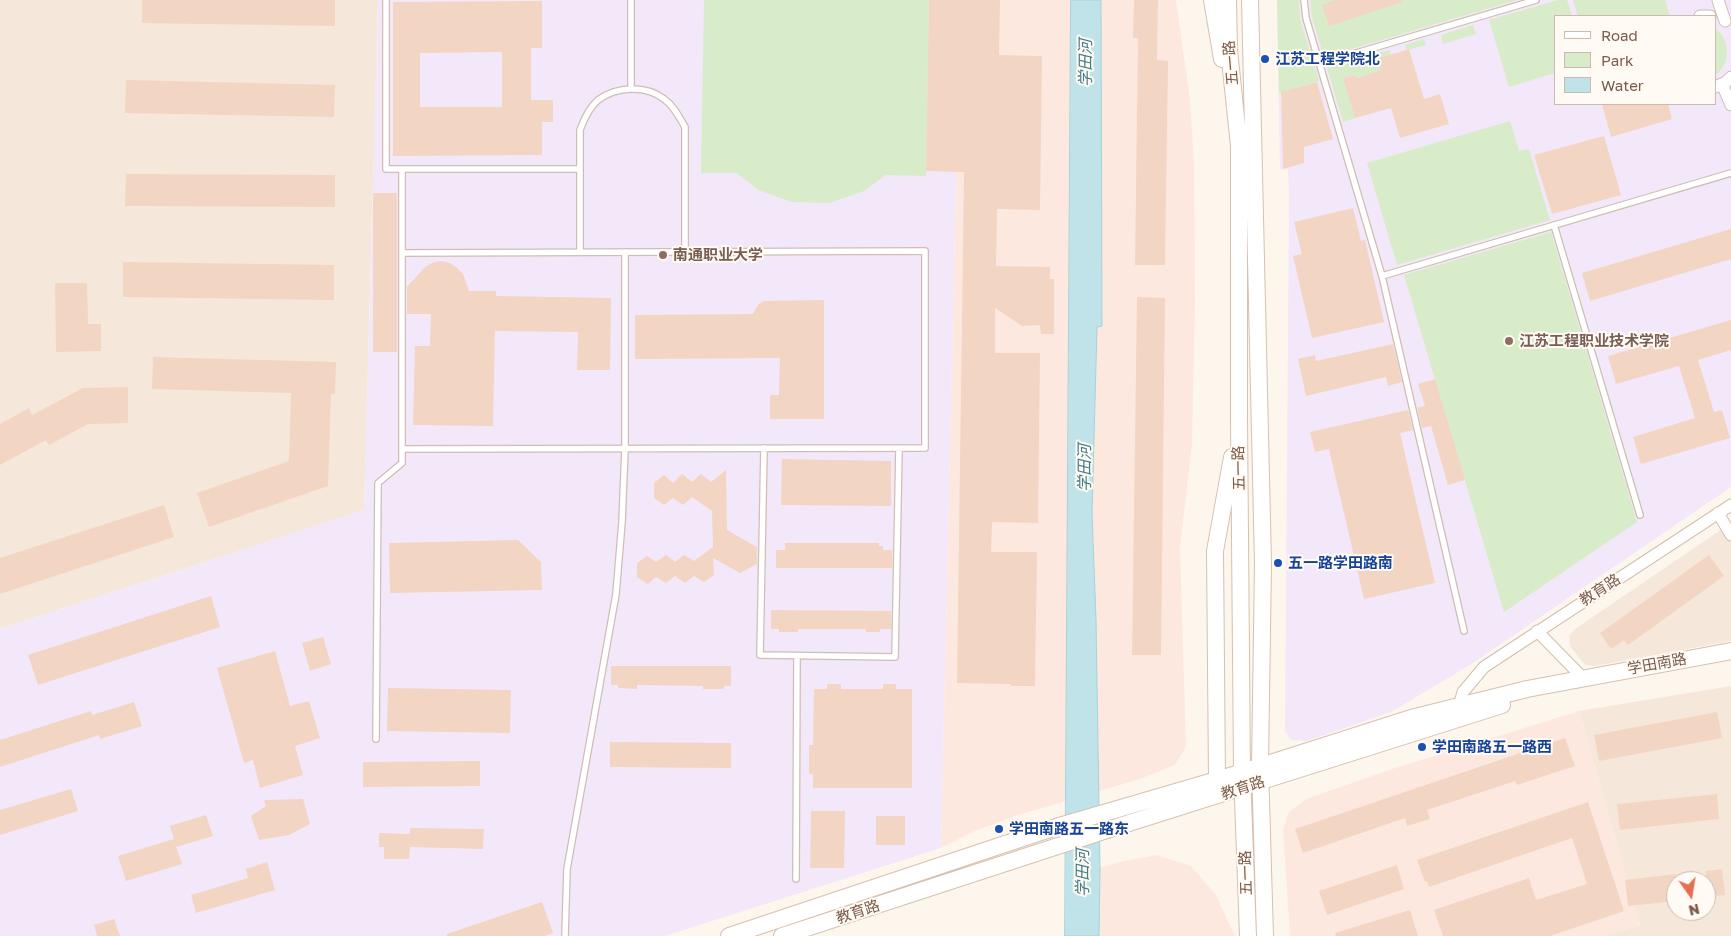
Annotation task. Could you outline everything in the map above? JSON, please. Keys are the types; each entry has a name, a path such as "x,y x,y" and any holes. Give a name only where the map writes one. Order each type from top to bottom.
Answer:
{"main road":[{"path":"1212,0 1239,146"},
{"name":"五一路","path":"1228,0 1229,50 1239,146 1242,780 1248,936"},
{"name":"五一路","path":"1250,0 1264,563 1260,774 1265,936"},
{"path":"1217,780 1215,551 1239,418"},
{"name":"学田南路","path":"1583,678 1731,651"},
{"name":"教育路","path":"1260,774 1457,721 1583,678"},
{"name":"教育路","path":"782,936 1056,848 1411,718 1527,689 1583,678"},
{"name":"教育路","path":"729,936 1056,827 1217,780 1242,780"}],"street":[{"path":"1718,0 1725,21"},
{"path":"1723,83 1731,105"},
{"name":"教育路","path":"1458,706 1462,692 1484,667 1731,504"},
{"path":"1718,514 1731,534"},
{"path":"1537,631 1583,678"}],"lane":[{"path":"386,0 386,170 580,169"},
{"path":"631,0 631,88"},
{"path":"1304,0 1306,18 1382,276 1464,630"},
{"path":"1319,64 1536,0"},
{"path":"580,252 580,130 586,113 598,100 614,92 631,88 648,91 664,99 676,112 685,128 685,252"},
{"path":"376,739 378,484 402,463 402,169"},
{"path":"1382,276 1731,173"},
{"path":"1554,225 1640,515"},
{"path":"402,253 925,251 925,448 402,449"},
{"path":"565,936 567,870 616,594 622,522 625,449 625,252"},
{"path":"764,448 760,655 895,658 899,448"},
{"path":"796,879 797,656"}],"shaded area":[{"path":"0,0 378,0 364,510 0,629"},
{"name":"南通职业大学","path":"378,0 960,0 941,848 665,936 0,936 0,629 364,510"},
{"path":"960,0 1176,0 1190,100 1194,162 1195,300 1192,445 1180,547 1186,747 1175,765 1140,779 1015,816 975,831 941,848"},
{"name":"江苏工程职业技术学院","path":"1277,0 1731,0 1731,487 1470,665 1391,712 1307,741 1291,740 1285,731 1288,169 1280,170"},
{"path":"1731,523 1731,641 1595,666 1585,665 1570,646 1569,636 1575,629"},
{"path":"1731,686 1731,936 1601,936 1640,925 1579,711"},
{"path":"1579,711 1640,925 1601,936 1290,936 1283,829 1289,812 1306,799 1392,769"},
{"path":"1157,855 1191,866 1216,895 1235,936 1099,936 1100,868 1119,862"}],"green space":[{"path":"704,0 929,0 926,176 886,175 864,191 829,203 792,202 758,190 737,173 701,173"},
{"path":"1277,0 1299,0 1300,19 1319,81 1279,93"},
{"path":"1310,0 1517,0 1324,57 1312,18"},
{"path":"1558,0 1567,0 1572,15 1554,15 1554,73 1509,87 1489,20"},
{"path":"1573,0 1665,0 1670,15 1578,15"},
{"path":"1473,25 1476,34 1443,44 1441,35"},
{"path":"1716,30 1724,39 1727,52 1724,65 1716,74"},
{"path":"1424,39 1426,45 1407,50 1405,45"},
{"path":"1389,50 1391,55 1378,59 1381,70 1357,78 1356,75 1343,78 1355,118 1343,122 1327,68"},
{"path":"1510,121 1519,151 1529,149 1550,220 1397,265 1367,163"},
{"path":"1551,232 1637,522 1504,612 1404,275"}],"water":[{"name":"学田河","path":"1071,0 1101,0 1102,326 1097,327 1092,512 1096,621 1100,868 1099,936 1065,936"}],"building":[{"path":"142,0 335,0 335,26 142,23"},
{"path":"929,0 1000,0 999,55 1042,56 1040,210 997,209 996,266 1050,267 1050,279 1054,279 1054,334 1041,334 1040,325 1022,326 995,308 995,353 1040,353 1038,523 992,522 991,552 1037,552 1035,686 957,683 964,172 926,171"},
{"path":"1134,0 1158,0 1157,60 1168,61 1165,265 1135,265 1138,38 1133,38"},
{"path":"1335,0 1401,0 1402,2 1329,26 1322,5"},
{"path":"542,1 542,48 531,48 531,100 553,100 553,122 542,122 542,155 393,156 393,2","holes":["502,52 502,107 420,107 420,53"]},
{"path":"1409,49 1424,99 1440,94 1449,124 1400,138 1391,108 1355,118 1343,78 1356,75 1357,78 1381,70 1377,59"},
{"path":"126,80 335,85 334,117 125,113"},
{"path":"1317,82 1333,139 1304,147 1304,163 1283,169 1281,92"},
{"path":"1602,105 1668,105 1672,119 1611,137"},
{"path":"1604,136 1621,195 1552,214 1534,155"},
{"path":"126,174 335,175 335,207 125,206"},
{"path":"373,193 397,193 397,352 373,352"},
{"path":"1353,208 1361,241 1365,240 1384,322 1312,338 1293,256 1302,254 1294,222"},
{"path":"1731,229 1731,259 1590,301 1582,273"},
{"path":"441,261 450,263 463,274 469,291 496,291 496,296 611,298 610,370 577,370 578,332 495,331 493,426 413,425 415,346 430,346 431,314 407,314 407,287 425,267"},
{"path":"123,262 334,265 334,300 123,297"},
{"path":"55,283 87,283 88,324 101,324 101,351 56,352"},
{"path":"1137,297 1165,298 1161,655 1132,655"},
{"path":"824,300 824,419 770,419 770,395 779,395 780,358 635,359 635,315 753,314 758,305 764,301"},
{"path":"1731,320 1731,350 1698,360 1714,412 1722,410 1730,438 1641,464 1633,437 1695,418 1679,366 1616,384 1608,356"},
{"path":"1393,344 1402,382 1388,386 1386,377 1306,396 1298,359 1315,355 1316,361"},
{"path":"153,357 336,362 335,394 331,394 328,486 209,527 197,493 289,461 291,393 152,389"},
{"path":"1435,379 1465,480 1448,485 1431,426 1422,428 1417,408 1425,406 1418,384"},
{"path":"128,387 128,423 88,424 49,445 46,440 0,465 0,424 29,408 32,415 83,388"},
{"path":"1408,410 1413,430 1400,433 1435,583 1364,599 1329,449 1315,452 1310,432"},
{"path":"782,459 891,461 891,506 781,505"},
{"path":"726,470 727,530 757,547 757,564 740,573 713,558 714,575 704,582 694,576 685,583 675,576 666,583 656,577 648,584 637,577 637,563 647,556 656,562 666,555 675,562 684,555 694,561 713,547 712,511 692,497 683,505 673,498 664,505 654,498 654,483 664,475 673,483 682,474 692,482 701,474 711,482"},
{"path":"164,505 174,537 0,594 0,558"},
{"path":"518,540 541,562 542,590 390,593 389,543"},
{"path":"785,543 879,543 879,546 883,546 883,550 892,550 892,568 776,568 776,550 785,550"},
{"path":"1709,555 1724,576 1628,645 1624,640 1611,649 1600,633"},
{"path":"211,596 220,627 38,685 28,655"},
{"path":"771,610 891,611 891,629 880,629 880,632 866,632 866,629 798,629 798,632 779,632 779,629 771,629"},
{"path":"323,637 331,664 310,671 302,643"},
{"path":"275,651 290,706 309,701 320,738 295,746 303,775 260,788 253,760 244,763 217,668"},
{"path":"611,666 731,666 731,686 724,686 723,689 703,689 703,686 637,685 637,689 618,688 618,685 611,685"},
{"path":"827,684 841,684 841,689 883,689 883,684 896,684 896,689 912,689 912,788 813,788 813,774 809,774 809,745 813,745 814,689 827,689"},
{"path":"388,688 511,690 510,733 387,731"},
{"path":"134,702 142,726 100,739 99,735 0,767 0,740 91,711 92,715"},
{"path":"1717,712 1722,738 1599,761 1594,735"},
{"path":"1565,738 1575,766 1517,785 1515,781 1427,810 1430,819 1407,826 1405,818 1303,853 1295,829"},
{"path":"610,742 731,743 731,768 610,767"},
{"path":"480,761 480,786 363,787 363,762"},
{"path":"71,789 78,811 0,835 0,810"},
{"path":"1717,794 1719,819 1620,830 1617,804"},
{"path":"303,799 310,824 289,835 259,840 251,816 266,806 264,800"},
{"path":"1588,802 1624,911 1550,936 1443,936 1434,910 1529,878 1536,900 1587,884 1572,838 1429,887 1427,881 1425,882 1417,860"},
{"path":"811,811 845,811 844,868 810,868"},
{"path":"206,815 213,836 176,847 182,864 126,881 118,856 174,839 170,826"},
{"path":"876,816 905,816 905,845 876,845"},
{"path":"410,828 484,829 483,849 410,847 409,859 384,859 384,847 379,847 379,833 410,834"},
{"path":"267,862 275,890 196,913 191,895 248,878 246,869"},
{"path":"1397,865 1404,889 1327,915 1319,891"},
{"path":"1722,869 1725,895 1716,896 1716,871 1706,871"},
{"path":"1666,875 1666,902 1628,906 1625,880"},
{"path":"542,902 553,933 545,936 447,936 447,934"},
{"path":"1410,910 1418,936 1336,936 1335,933"},
{"path":"114,919 120,936 97,936 94,925"}],"place":[{"name":"江苏工程学院北","path":"1265,59"},
{"name":"南通职业大学","path":"663,255"},
{"name":"江苏工程职业技术学院","path":"1509,341"},
{"name":"五一路学田路南","path":"1278,563"},
{"name":"学田南路五一路西","path":"1422,747"},
{"name":"学田南路五一路东","path":"999,829"}]}
